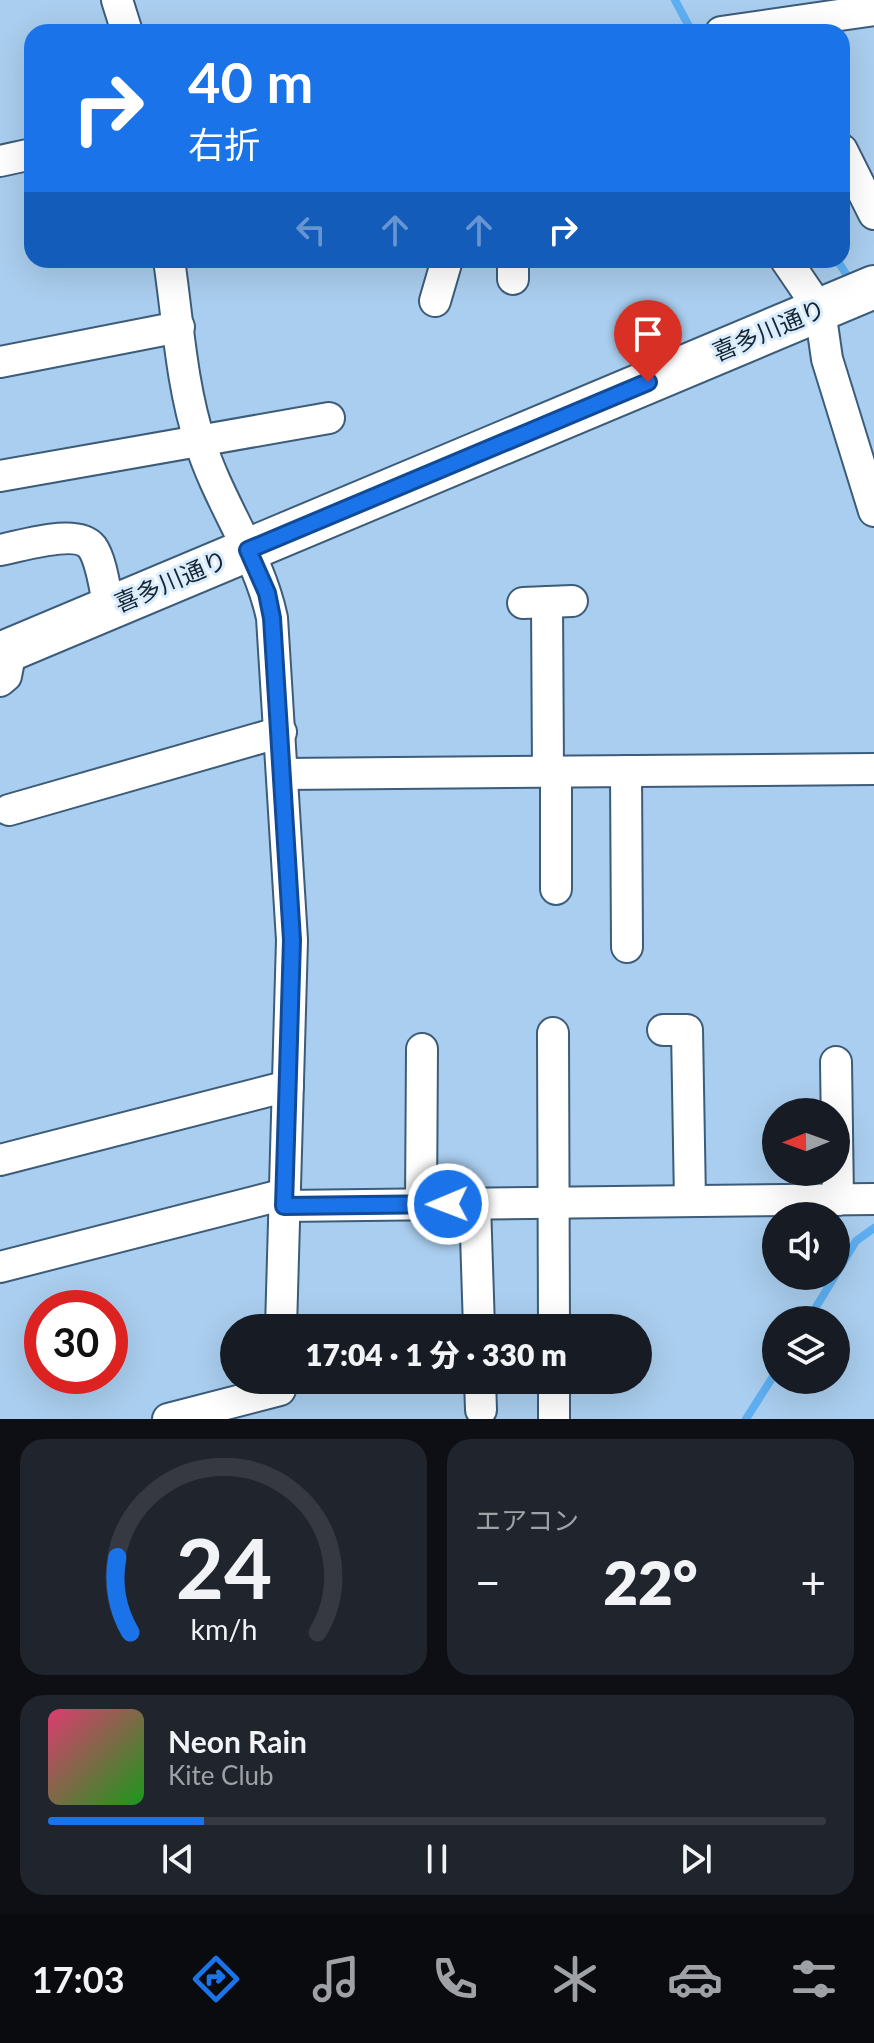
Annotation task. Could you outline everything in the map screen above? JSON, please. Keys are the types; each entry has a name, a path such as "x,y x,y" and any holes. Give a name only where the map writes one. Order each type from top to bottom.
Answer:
{"street":[{"path":"117,0 124,24"},
{"path":"754,24 775,19 874,10"},
{"path":"0,161 24,156"},
{"path":"850,166 874,214"},
{"path":"170,268 199,441 220,494 267,593 272,618 292,940 281,1314"},
{"path":"435,301 445,268"},
{"path":"791,268 820,310 827,359 874,511"},
{"name":"喜多川通り","path":"4,662 109,608 874,287"},
{"path":"0,362 179,327"},
{"path":"0,476 329,418"},
{"path":"0,550 69,537 82,538 94,549 109,608"},
{"path":"547,602 556,889"},
{"path":"8,809 281,732"},
{"path":"283,774 874,769"},
{"path":"626,771 627,947"},
{"path":"663,1030 687,1030 690,1201"},
{"path":"553,1033 554,1314"},
{"path":"421,1204 422,1049"},
{"path":"836,1062 838,1200"},
{"path":"0,1160 288,1086"},
{"path":"0,1267 284,1200 475,1204 874,1199"},
{"path":"475,1204 479,1314"},
{"path":"480,1394 481,1410"},
{"path":"554,1394 554,1419"},
{"path":"168,1419 281,1396"}],"waterway":[{"path":"675,0 688,24"},
{"path":"842,268 852,283"},
{"path":"850,1251 856,1241 874,1228"},
{"path":"817,1306 826,1290"},
{"path":"746,1419 762,1394"}],"route":[{"path":"448,1204 284,1206 292,940 283,774 272,618 267,593 248,550 648,382"}]}
